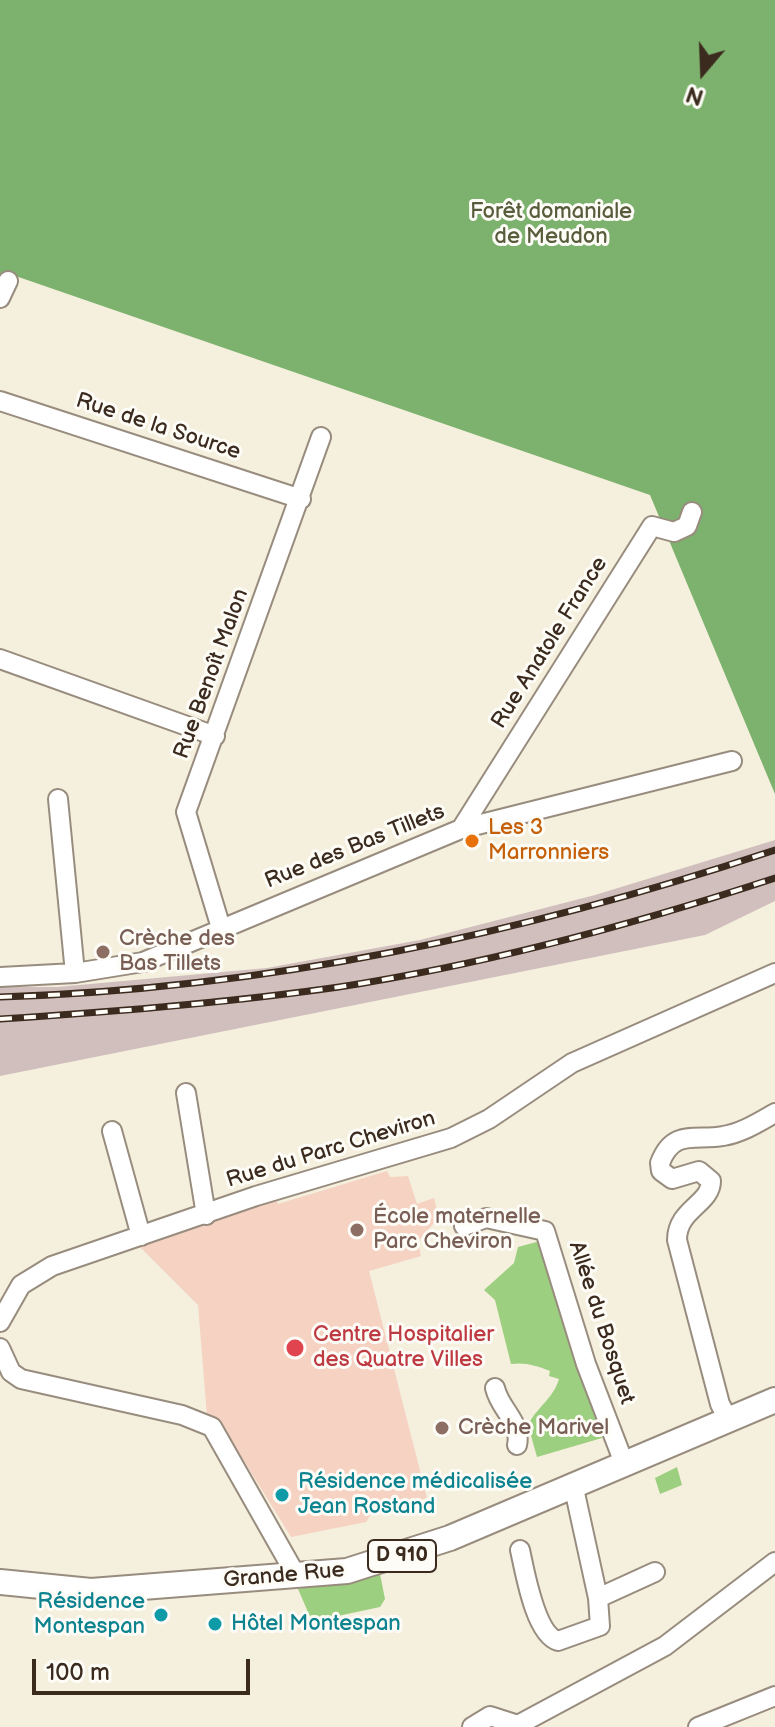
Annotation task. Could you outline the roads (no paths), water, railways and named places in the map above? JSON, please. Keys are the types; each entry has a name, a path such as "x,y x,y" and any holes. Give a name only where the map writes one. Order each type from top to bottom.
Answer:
{"main road":[{"name":"Grande Rue","path":"0,1582 91,1591 347,1571 420,1550 775,1400"}],"street":[{"path":"0,298 8,281"},
{"name":"Rue de la Source","path":"0,401 301,499"},
{"name":"Rue Benoît Malon","path":"221,928 186,812 321,437"},
{"name":"Rue Anatole France","path":"461,829 652,526 674,532 687,526 692,512"},
{"path":"0,659 215,736"},
{"name":"Rue des Bas Tillets","path":"0,977 75,973 143,962 461,829 732,761"},
{"path":"58,799 75,973"},
{"name":"Rue du Parc Cheviron","path":"0,1322 21,1285 35,1274 256,1196 451,1138 489,1119 572,1063 775,973"},
{"path":"186,1093 206,1215"},
{"path":"729,1421 720,1404 677,1240 681,1221 707,1194 711,1181 699,1171 672,1179 661,1171 660,1163 667,1148 685,1138 723,1136 775,1113"},
{"path":"112,1131 141,1236"},
{"name":"Allée du Bosquet","path":"464,1226 486,1218 545,1231 586,1364 624,1463"},
{"path":"0,1348 11,1372 21,1379 182,1415 212,1427 297,1577"},
{"path":"495,1388 499,1404 515,1422 519,1433 517,1445"},
{"path":"520,1550 540,1621 554,1641 597,1629 601,1621 598,1598 573,1484"},
{"path":"472,1727 490,1716 518,1725 546,1712 665,1646 775,1562"},
{"path":"598,1598 655,1572"},
{"path":"698,1727 775,1696"}],"railway":[{"path":"0,997 100,992 198,982 393,952 585,907 775,850"},
{"path":"0,1019 212,1002 394,978 559,942 775,878"}],"place":[{"name":"Les 3 Marronniers","path":"472,841"},
{"name":"Crèche des Bas Tillets","path":"103,952"},
{"name":"École maternelle Parc Cheviron","path":"357,1230"},
{"name":"Centre Hospitalier des Quatre Villes","path":"295,1348"},
{"name":"Crèche Marivel","path":"442,1428"},
{"name":"Résidence médicalisée Jean Rostand","path":"282,1495"},
{"name":"Résidence Montespan","path":"161,1615"},
{"name":"Hôtel Montespan","path":"215,1624"}],"park label":[{"name":"Forêt domaniale de Meudon","path":"551,224"}]}
